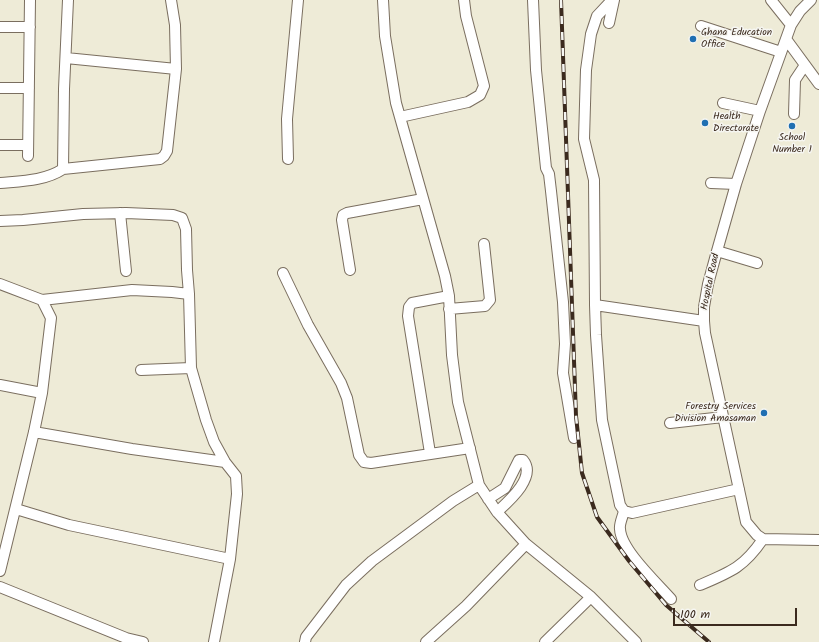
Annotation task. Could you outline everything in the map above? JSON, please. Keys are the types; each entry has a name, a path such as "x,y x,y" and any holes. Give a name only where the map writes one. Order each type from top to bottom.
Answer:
{"street":[{"path":"28,156 30,0"},
{"path":"63,169 68,0"},
{"path":"0,183 32,180 54,175 63,169 160,159 164,156 167,151 176,69 175,25 171,0"},
{"path":"288,159 287,119 298,0"},
{"path":"382,0 385,36 400,117 445,276 449,296 452,355 458,402 479,485 497,512 526,544 591,597 636,642"},
{"path":"400,117 468,102 480,95 484,86 464,0"},
{"path":"533,0 536,70 546,168 549,174 552,191 563,302 565,344 563,373 574,438"},
{"path":"608,23 613,0"},
{"path":"613,0 597,16 591,34 586,70 584,139 594,180 596,335 602,420 620,505 624,511 632,513 739,490"},
{"path":"771,0 791,25"},
{"name":"Hospital Road","path":"763,539 757,535 746,522 704,321 704,307 708,284 736,184 760,111 791,25 800,11 811,0"},
{"path":"701,26 781,52"},
{"path":"0,27 30,27"},
{"path":"786,39 819,84"},
{"path":"66,58 176,69"},
{"path":"794,114 795,80 805,65"},
{"path":"0,88 29,88"},
{"path":"723,103 760,111"},
{"path":"0,145 28,145"},
{"path":"711,183 736,184"},
{"path":"350,270 342,220 343,215 422,199"},
{"path":"120,213 126,271"},
{"path":"0,221 83,214 120,213 173,215 182,218 186,229 191,368 214,442 225,462 236,476 237,494 230,559 214,642"},
{"path":"449,309 485,306 488,304 490,300 484,244"},
{"path":"717,251 757,263"},
{"path":"283,272 308,326 341,383 346,398 359,455 364,462 370,463 470,448"},
{"path":"0,284 42,300 132,290 189,294"},
{"path":"430,453 408,316 409,307 412,303 449,296"},
{"path":"0,570 16,509 42,393 51,318 42,300"},
{"path":"596,305 704,321"},
{"path":"141,370 191,368"},
{"path":"0,385 42,393"},
{"path":"670,423 723,417"},
{"path":"34,432 132,449 225,462"},
{"path":"488,499 505,488 519,460 523,460 527,469 521,487 497,512"},
{"path":"513,471 526,474"},
{"path":"305,642 306,637 346,585 372,561 454,501 479,485"},
{"path":"16,509 69,526 131,537 230,559"},
{"path":"624,511 619,529 623,540 632,555 671,599"},
{"path":"700,585 728,573 740,565 752,555 763,539 819,540"},
{"path":"426,642 466,606 526,544"},
{"path":"0,587 126,640 143,642"},
{"path":"545,642 591,597"}],"railway":[{"path":"561,0 576,416 582,473 597,517 629,561 666,605 709,642"}],"place":[{"name":"Ghana Education Office","path":"693,39"},
{"name":"Health Directorate","path":"705,123"},
{"name":"School Number 1","path":"792,126"},
{"name":"Forestry Services Division Amasaman","path":"764,413"}]}
